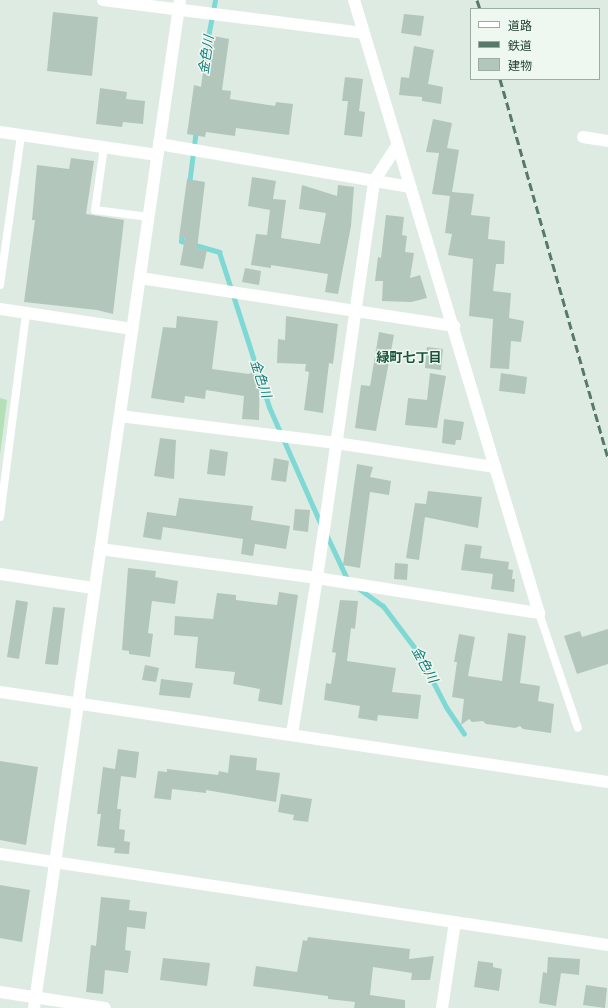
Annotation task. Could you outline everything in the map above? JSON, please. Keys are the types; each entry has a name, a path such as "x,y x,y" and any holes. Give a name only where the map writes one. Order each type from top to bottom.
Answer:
{"street":[{"path":"103,0 180,5 364,33"},
{"path":"100,549 317,578 539,613 454,326 397,146 354,0"},
{"path":"34,1003 93,588 120,416 180,5"},
{"path":"0,132 104,147 158,150 410,187"},
{"path":"583,138 608,141"},
{"path":"292,734 317,578 354,310 374,181 397,146"},
{"path":"140,278 454,326"},
{"path":"0,309 132,329"},
{"path":"120,416 336,442 495,467"},
{"path":"0,574 93,588"},
{"path":"0,692 292,734 608,782"},
{"path":"0,854 608,945"},
{"path":"442,1008 455,922"},
{"path":"0,992 34,1003 105,1008"}],"lane":[{"path":"0,284 21,135"},
{"path":"104,147 95,210 149,217"},
{"path":"0,517 26,313"},
{"path":"539,613 578,728"}],"green space":[{"path":"0,398 7,400 0,455"}],"building":[{"path":"53,12 98,17 92,76 47,71"},
{"path":"404,14 424,16 421,36 401,33"},
{"path":"208,35 229,39 222,90 231,91 230,99 275,106 276,102 293,104 289,135 236,128 235,136 206,132 205,137 187,134 194,85 201,87"},
{"path":"414,46 434,50 428,84 443,87 441,104 422,101 422,97 399,95 401,77 409,78"},
{"path":"345,77 363,79 359,111 365,112 362,137 344,135 348,101 342,101"},
{"path":"100,88 127,92 126,99 145,101 143,124 123,122 122,127 96,124"},
{"path":"433,119 452,123 447,148 459,150 452,192 474,194 471,215 490,217 488,239 505,241 504,264 496,264 493,291 511,293 509,318 524,321 521,342 511,341 509,369 490,368 493,319 469,316 473,259 448,255 452,234 445,233 450,196 432,194 439,153 426,152"},
{"path":"71,158 94,161 86,214 124,220 113,314 97,310 24,302 35,220 32,220 37,165 69,169"},
{"path":"252,177 276,181 273,199 286,200 281,238 320,244 326,213 299,209 302,185 337,196 338,185 354,187 351,226 338,294 325,292 328,274 271,265 271,268 251,265 256,234 267,235 270,210 248,206"},
{"path":"187,179 205,182 197,249 207,250 203,269 180,265 185,238 179,238"},
{"path":"386,215 404,217 402,235 407,236 405,252 414,253 410,278 420,275 427,298 411,302 382,301 383,281 375,281 378,257 381,258"},
{"path":"245,268 261,271 259,285 242,282"},
{"path":"177,316 218,321 212,369 249,374 260,368 259,420 242,419 244,396 206,390 205,399 185,396 184,403 151,398 163,327 176,328"},
{"path":"286,316 338,324 333,364 329,363 323,413 304,410 309,372 305,371 306,364 277,363 278,339 285,340"},
{"path":"379,332 394,335 376,431 355,428 361,385 370,386"},
{"path":"427,347 443,349 441,370 425,368"},
{"path":"430,373 446,376 437,428 405,425 408,398 427,400"},
{"path":"501,373 527,377 525,394 499,391"},
{"path":"444,419 464,422 461,440 456,440 455,445 442,443"},
{"path":"160,438 176,440 174,479 154,476"},
{"path":"210,449 228,452 225,476 207,474"},
{"path":"274,458 289,461 286,482 271,480"},
{"path":"357,464 373,467 370,477 391,481 389,495 370,492 360,568 343,565"},
{"path":"428,491 482,497 478,528 425,517 419,560 406,558 415,503 426,504"},
{"path":"179,498 253,506 251,520 290,526 286,549 255,544 253,556 241,554 243,539 163,527 161,540 143,537 147,512 176,516"},
{"path":"295,509 310,510 308,532 293,530"},
{"path":"465,544 482,546 480,558 509,562 508,569 513,570 512,579 515,579 514,592 491,589 493,574 461,570"},
{"path":"395,563 408,564 407,580 394,579"},
{"path":"128,568 156,571 155,577 178,581 175,604 152,601 148,633 153,634 150,657 129,654 129,651 122,650"},
{"path":"279,592 298,595 282,705 258,701 260,689 233,684 235,672 195,668 198,637 174,635 175,616 213,619 217,593 236,595 236,600 277,605"},
{"path":"16,600 28,602 19,659 7,657"},
{"path":"340,600 358,601 355,629 351,628 347,661 396,668 392,692 421,695 418,719 378,715 377,721 358,718 360,706 324,700 326,683 331,684 336,653 332,652"},
{"path":"53,607 65,608 58,665 45,664"},
{"path":"608,629 608,664 577,674 564,636 580,631 582,637"},
{"path":"508,633 526,636 520,683 540,686 538,701 554,704 551,733 523,729 520,726 515,728 486,724 483,721 472,722 469,719 461,725 464,699 452,697 457,662 454,662 459,634 475,637 468,676 502,681"},
{"path":"145,665 159,668 156,682 142,680"},
{"path":"161,679 193,683 190,698 159,695"},
{"path":"118,749 139,752 136,778 121,776 117,809 121,809 119,829 125,830 124,841 130,842 129,854 114,853 115,848 97,846 101,814 97,814 103,767 115,769"},
{"path":"230,755 257,758 256,770 280,773 276,802 206,790 206,793 172,789 171,800 154,798 158,771 167,772 167,769 218,775 219,771 228,773"},
{"path":"0,761 38,767 26,845 0,840"},
{"path":"281,794 312,799 308,822 293,820 294,815 278,812"},
{"path":"0,885 30,890 22,942 0,938"},
{"path":"101,897 130,900 129,910 147,912 145,929 127,927 125,950 131,951 128,973 105,970 103,994 86,992 91,945 96,946"},
{"path":"308,937 410,949 409,959 434,956 430,980 411,980 412,973 373,967 370,995 405,1000 405,1008 354,1008 355,1002 328,999 328,996 253,986 256,966 297,972 303,940 307,941"},
{"path":"548,957 580,959 579,975 561,973 556,1006 539,1003 543,972 547,973"},
{"path":"163,958 210,963 207,986 160,980"},
{"path":"478,961 493,963 493,967 502,969 499,991 474,987"},
{"path":"586,985 607,988 605,1008 583,1005"}],"waterway":[{"name":"金色川","path":"207,42 215,0"},
{"name":"金色川","path":"189,184 196,129"},
{"name":"金色川","path":"183,232 181,241 219,252 269,407 321,525"},
{"name":"金色川","path":"326,534 348,581"},
{"name":"金色川","path":"358,588 383,606 417,651 446,707 464,734"}],"railway":[{"path":"477,0 480,8"},
{"path":"500,80 608,458"}],"district":[{"name":"緑町七丁目","path":"409,358"}]}
